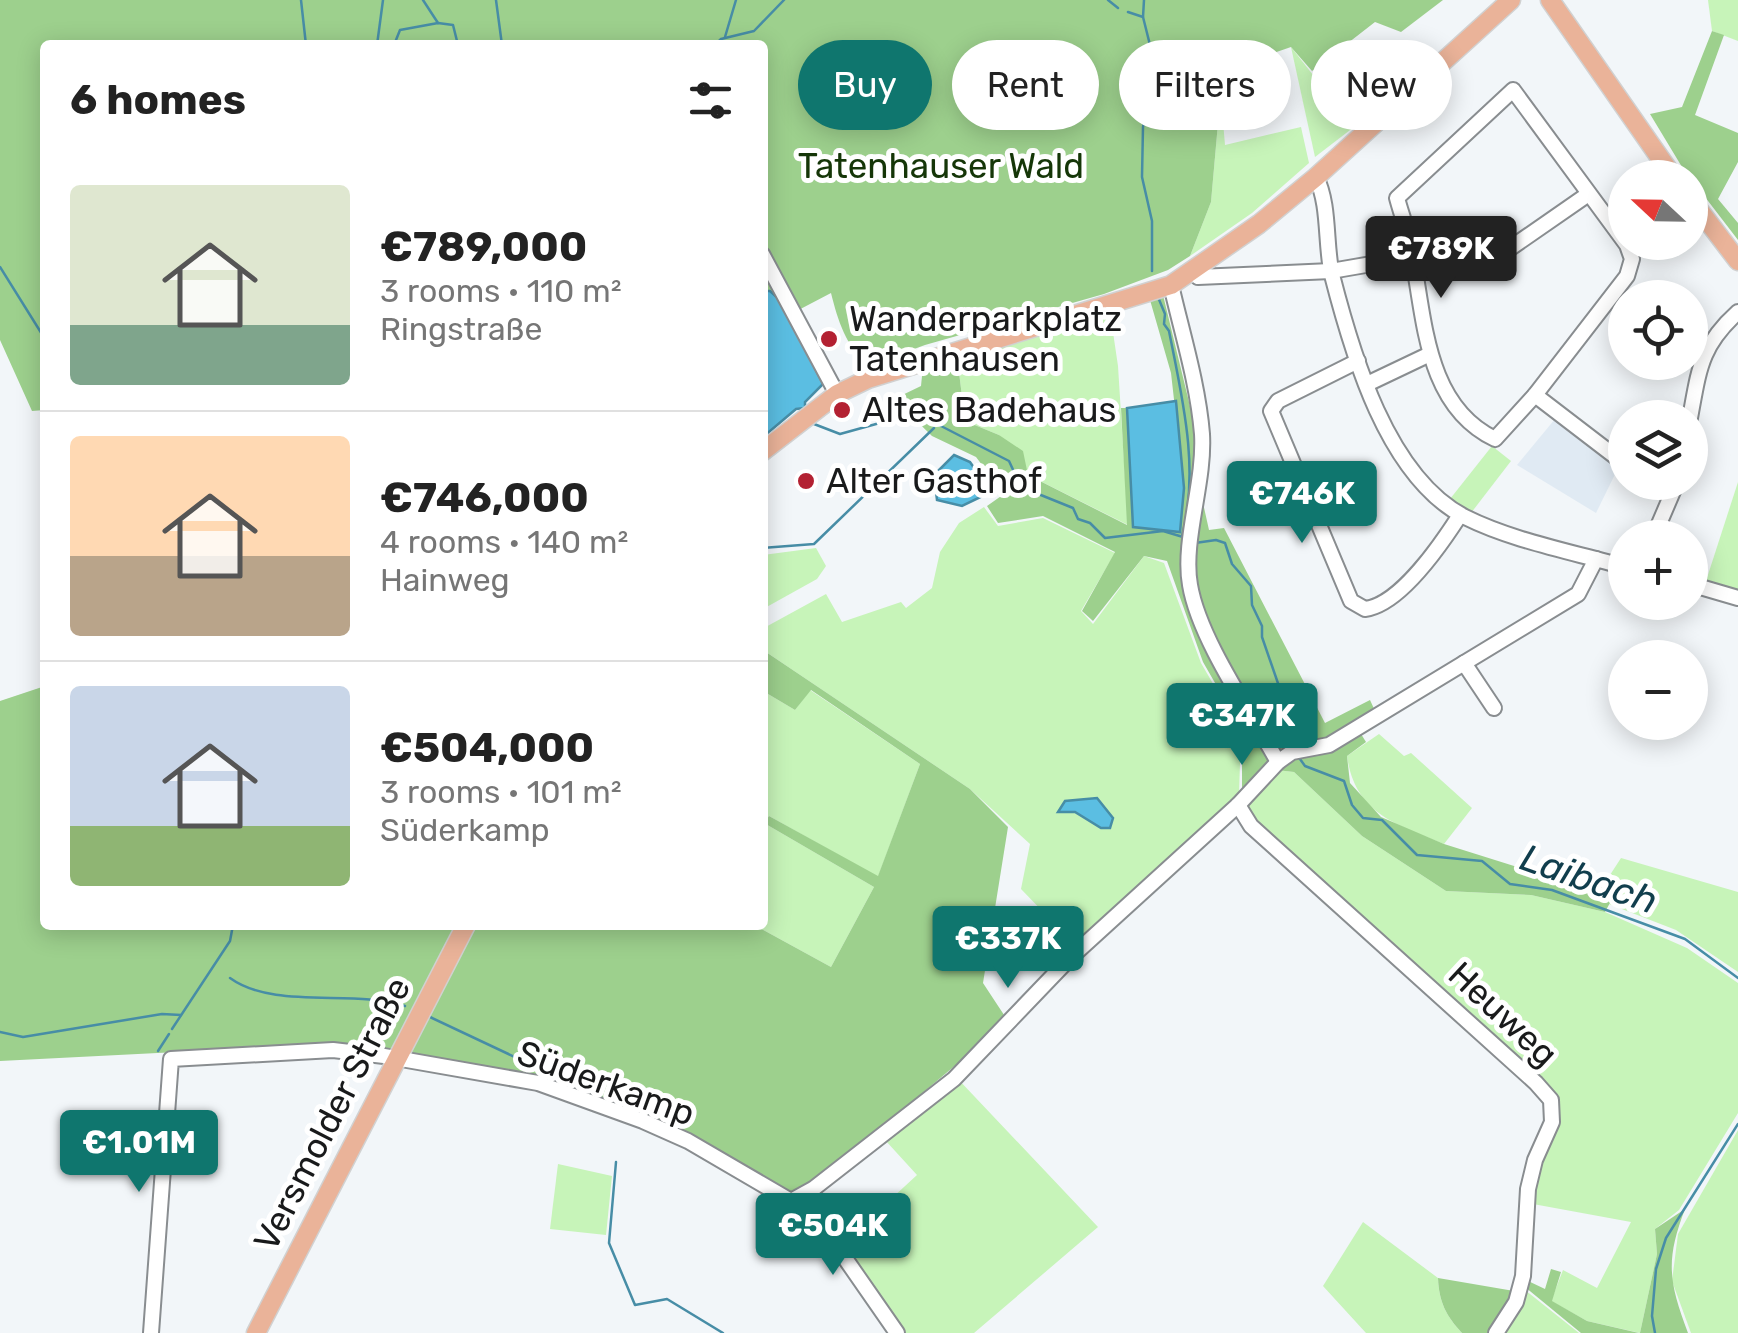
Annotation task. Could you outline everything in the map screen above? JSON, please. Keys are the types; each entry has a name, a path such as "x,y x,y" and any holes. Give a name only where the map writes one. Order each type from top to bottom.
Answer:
{"main road":[{"path":"768,447 837,394 894,369 1172,285 1316,177 1511,0"},
{"path":"1550,0 1661,160"},
{"path":"1708,222 1738,261"},
{"name":"Versmolder Straße","path":"256,1333 463,930"}],"street":[{"path":"1512,90 1631,252 1630,268 1536,395 1504,433 1495,438 1476,428 1458,407 1430,354 1412,257 1398,194 1512,90"},
{"path":"1316,177 1332,271 1358,360 1386,432 1420,479 1460,515 1608,562"},
{"path":"1194,271 1206,279 1332,271 1412,257 1499,256 1587,195"},
{"path":"768,265 837,394"},
{"path":"1172,285 1202,434 1201,490 1189,582 1194,604 1278,762"},
{"path":"1694,400 1705,349 1712,336 1738,312"},
{"path":"1367,384 1430,354"},
{"path":"1358,360 1278,401 1271,411 1352,601 1365,609 1379,606 1438,548 1460,515"},
{"path":"1536,395 1608,451"},
{"path":"793,1200 824,1181 954,1079 1071,957 1238,805 1278,762 1296,751 1329,746 1578,594 1596,559"},
{"path":"1708,589 1738,598"},
{"path":"1464,663 1494,708"},
{"name":"Heuweg","path":"1238,805 1251,826 1551,1100 1552,1122 1535,1160 1528,1189 1523,1276 1516,1302 1496,1333"},
{"name":"Süderkamp","path":"151,1333 171,1060 333,1050 538,1083 688,1141 815,1214 896,1333"},
{"path":"815,1214 824,1181"}],"shaded area":[{"path":"1555,419 1608,456 1608,488 1596,513 1517,465"}],"green space":[{"name":"Tatenhauser Wald","path":"0,0 1443,0 1401,32 1375,22 1352,40 1311,40 1311,70 1291,47 1291,40 1119,40 1119,130 1217,130 1211,202 1190,256 1168,270 1104,294 925,345 868,366 844,332 831,293 789,315 768,291 768,40 40,40 40,410 32,411 0,340"},
{"path":"1708,0 1738,0 1738,41 1712,31"},
{"path":"1712,31 1724,35 1695,115 1738,133 1738,162 1718,199 1738,223 1738,240 1708,201 1708,160 1678,160 1650,114 1682,107"},
{"path":"1291,47 1311,72 1311,130 1350,130 1315,157"},
{"path":"1301,127 1309,163 1252,213 1190,256 1211,202 1217,130 1224,130 1225,145"},
{"path":"1163,295 1197,435 1196,501 1203,503 1209,530 1224,528 1325,723 1370,700 1376,713 1328,741 1288,748 1242,794 1242,730 1203,662 1167,561 1144,556 1093,621 1082,611 1115,552 1043,516 998,523 987,506 1004,494 976,457 932,436 894,399 921,386 923,366 957,356 965,421 999,435 1023,451 1028,475 1127,525 1121,408 1127,408 1133,526 1184,488 1171,373 1150,300"},
{"path":"1110,312 1118,366 1128,525 1028,475 999,435 965,421 957,356"},
{"path":"1492,446 1511,461 1471,513 1450,499"},
{"path":"1738,482 1738,593 1708,585"},
{"path":"984,507 998,526 1043,518 1115,553 1081,611 1093,624 1144,556 1164,563 1201,663 1241,732 1239,795 1077,947 1021,889 1030,844 970,789 768,653 768,626 826,594 842,622 901,602 906,608 932,588 940,552 959,523"},
{"path":"816,548 826,566 817,579 768,606 768,554"},
{"path":"768,653 970,789 1008,827 983,983 1008,1021 818,1181 790,1193 634,1113 411,1056 408,1050 389,1052 332,1044 0,1061 0,701 40,688 40,930 763,930 831,967 874,887 768,825 768,817 878,876 920,764 811,690 795,710 768,694"},
{"path":"810,690 920,764 878,877 768,817 768,694 795,710"},
{"path":"1361,734 1366,742 1347,756 1350,783 1381,817 1444,844 1597,892 1610,875 1617,890 1605,912 1531,895 1446,891 1362,836 1294,772 1276,770 1294,757"},
{"path":"1379,734 1404,756 1411,753 1472,808 1444,844 1394,823 1359,791 1347,756"},
{"path":"1276,770 1294,772 1362,836 1446,891 1531,895 1605,912 1687,948 1738,983 1738,1113 1679,1210 1655,1229 1657,1254 1640,1333 1587,1321 1551,1301 1563,1270 1597,1288 1631,1222 1533,1204 1536,1166 1558,1105 1254,824 1245,811 1247,801"},
{"path":"768,825 874,887 831,967 763,930 768,930"},
{"path":"1621,858 1738,892 1738,972 1676,930 1609,904 1617,890 1610,875"},
{"path":"957,1078 1098,1227 974,1333 902,1333 842,1244 917,1175 885,1140"},
{"path":"1738,1130 1738,1333 1691,1333 1672,1281 1678,1234"},
{"path":"558,1164 612,1176 606,1235 550,1229"},
{"path":"1685,1209 1674,1243 1672,1271 1688,1333 1640,1333 1657,1254 1655,1229"},
{"path":"1363,1222 1438,1278 1444,1308 1462,1333 1366,1333 1323,1286"},
{"path":"1551,1269 1561,1272 1552,1301 1587,1321 1639,1333 1581,1333 1525,1287 1526,1280 1545,1289"},
{"path":"1438,1278 1514,1291 1487,1333 1462,1333 1444,1308"},
{"path":"1525,1290 1579,1333 1503,1333"}],"water":[{"path":"768,291 780,300 823,384 805,402 805,408 796,409 768,433"},
{"path":"1176,401 1184,488 1180,532 1133,527 1127,408"},
{"path":"954,455 970,462 991,492 962,506 937,500 934,475"},
{"path":"1097,798 1113,818 1110,828 1101,828 1075,812 1058,812 1065,801"}],"waterway":[{"name":"Laibach","path":"301,0 305,40"},
{"path":"378,40 383,0"},
{"path":"423,0 438,23"},
{"path":"496,0 501,40"},
{"path":"725,37 736,0"},
{"name":"Laibach","path":"720,40 754,31 784,0"},
{"path":"1108,0 1118,8"},
{"path":"1143,17 1144,0"},
{"path":"1128,12 1143,17 1150,45 1151,85 1143,127 1142,177 1152,221 1152,271"},
{"path":"396,40 400,30 438,23 453,25 457,40"},
{"path":"0,267 40,331"},
{"path":"1158,297 1169,331 1187,433 1189,485 1182,536"},
{"name":"Laibach","path":"814,424 840,434 905,416 941,426 1009,461 1021,487 1073,508 1078,519 1090,523 1105,538 1163,531 1183,537"},
{"name":"Laibach","path":"768,548 814,544 934,428"},
{"name":"Laibach","path":"1195,543 1225,543 1232,564 1251,586 1252,605 1291,721 1295,747"},
{"name":"Laibach","path":"1300,759 1305,766 1344,781 1352,805 1363,818 1382,820 1417,855 1482,861 1510,884 1552,890 1685,939 1738,978"},
{"path":"172,1029 230,941 232,930"},
{"path":"230,978 269,993 385,1001 405,1006"},
{"path":"0,1032 23,1037 162,1014 181,1015"},
{"path":"430,1017 608,1101"},
{"path":"158,1051 169,1034"},
{"name":"Laibach","path":"1655,1333 1652,1316 1656,1269 1666,1238 1738,1124"},
{"path":"616,1162 609,1243 635,1305 667,1299 723,1333"}],"place":[{"name":"Wanderparkplatz Tatenhausen","path":"829,339"},
{"name":"Altes Badehaus","path":"842,410"},
{"name":"Alter Gasthof","path":"806,481"}]}
